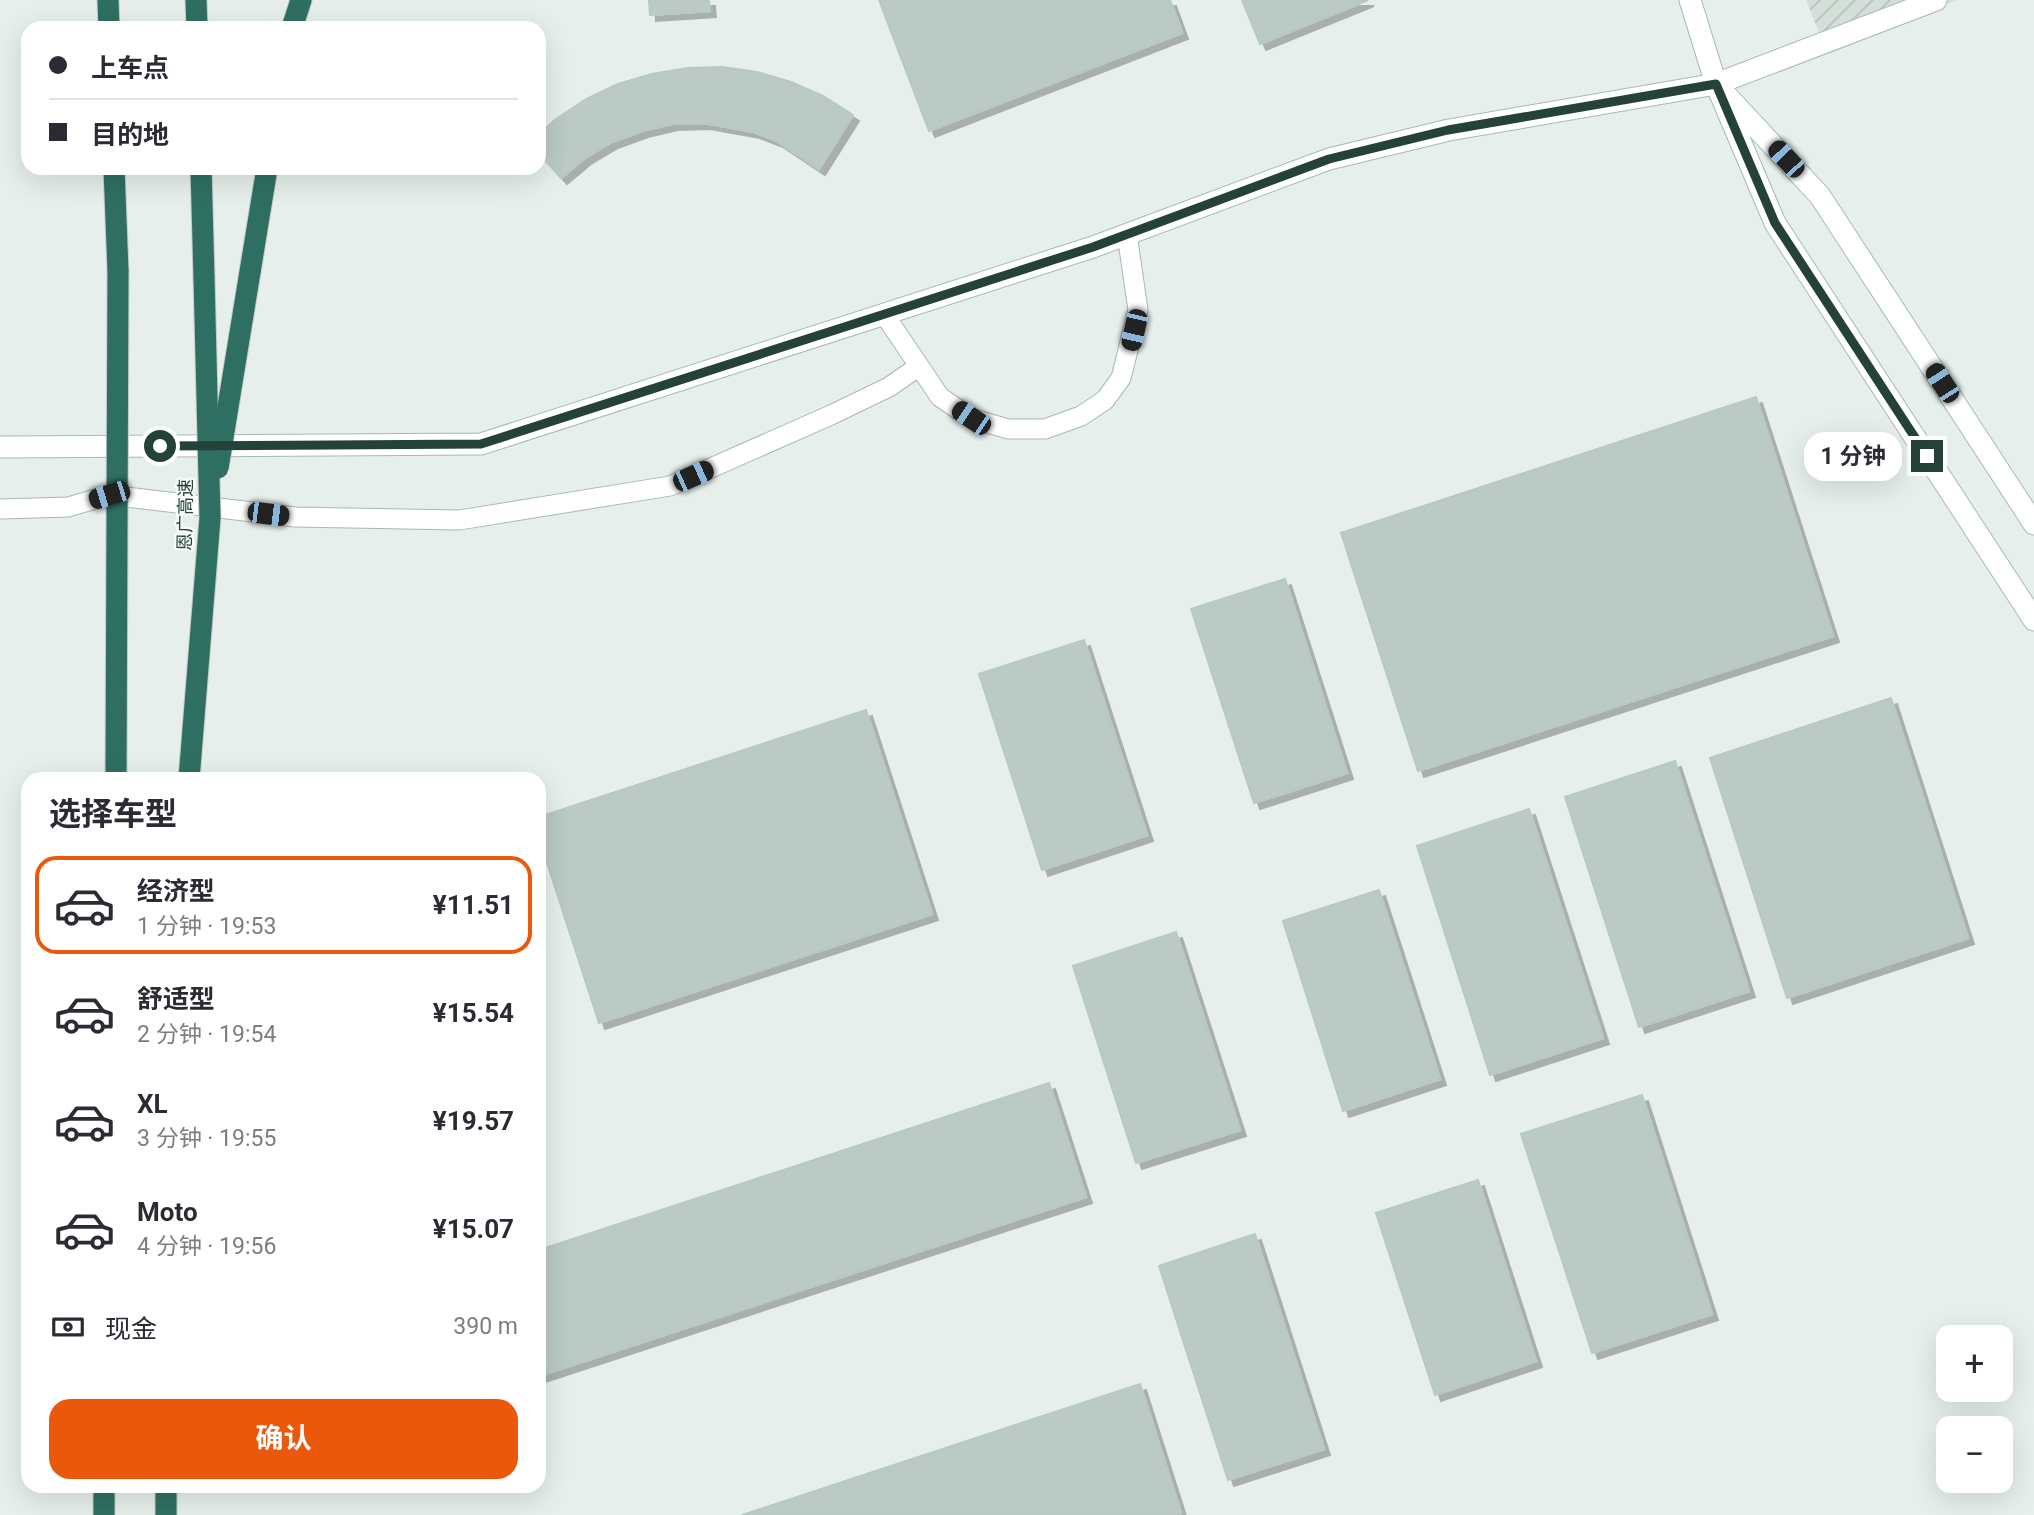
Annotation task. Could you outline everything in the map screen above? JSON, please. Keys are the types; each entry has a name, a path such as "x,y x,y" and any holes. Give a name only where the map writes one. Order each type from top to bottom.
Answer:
{"highway":[{"path":"108,0 109,21"},
{"path":"196,0 197,21"},
{"path":"294,21 301,0"},
{"path":"114,175 118,271 116,772"},
{"name":"恩广高速","path":"190,772 210,518 201,175"},
{"path":"210,518 266,175"},
{"path":"104,1493 104,1515"},
{"path":"166,1493 166,1515"}],"street":[{"path":"1690,0 1716,84 1775,223 2034,620"},
{"path":"0,447 481,444 1127,234 1329,159 1448,130 1716,84 1936,0"},
{"path":"1716,84 1820,196 2034,524"}],"lane":[{"path":"884,314 940,397 971,418 1008,429 1045,429 1081,416 1105,400 1121,378 1138,310 1127,234"},
{"path":"0,509 68,507 109,495 295,517 459,520 670,486 831,415 889,387 918,367"}],"shaded area":[{"path":"1806,0 1957,0 1828,54"}],"building":[{"path":"649,0 709,0 710,11 650,15"},
{"path":"879,0 1170,0 1182,33 929,131"},
{"path":"1242,0 1368,0 1260,44"},
{"path":"722,67 757,72 791,82 823,96 853,115 819,169 777,141 754,132 704,123 672,124 612,142 585,158 561,178 546,161 546,128 586,99 618,84 687,68"},
{"path":"1756,397 1833,636 1418,771 1341,533"},
{"path":"1285,579 1347,773 1254,803 1191,609"},
{"path":"1084,640 1147,835 1042,870 979,674"},
{"path":"1891,698 1968,938 1787,998 1710,758"},
{"path":"866,710 932,914 599,1023 546,860 546,815"},
{"path":"1675,761 1749,991 1639,1027 1565,797"},
{"path":"1529,809 1603,1038 1490,1075 1417,846"},
{"path":"1379,890 1440,1079 1343,1111 1283,921"},
{"path":"1176,932 1240,1130 1136,1163 1073,966"},
{"path":"1049,1083 1086,1197 546,1374 546,1248"},
{"path":"1642,1095 1712,1314 1592,1353 1521,1134"},
{"path":"1478,1180 1536,1361 1435,1395 1376,1213"},
{"path":"1255,1234 1324,1449 1228,1480 1159,1266"},
{"path":"1140,1384 1181,1513 1176,1515 742,1515"}],"route":[{"path":"160,446 481,444 1093,247 1329,159 1448,130 1716,84 1775,223 1927,456"}]}
